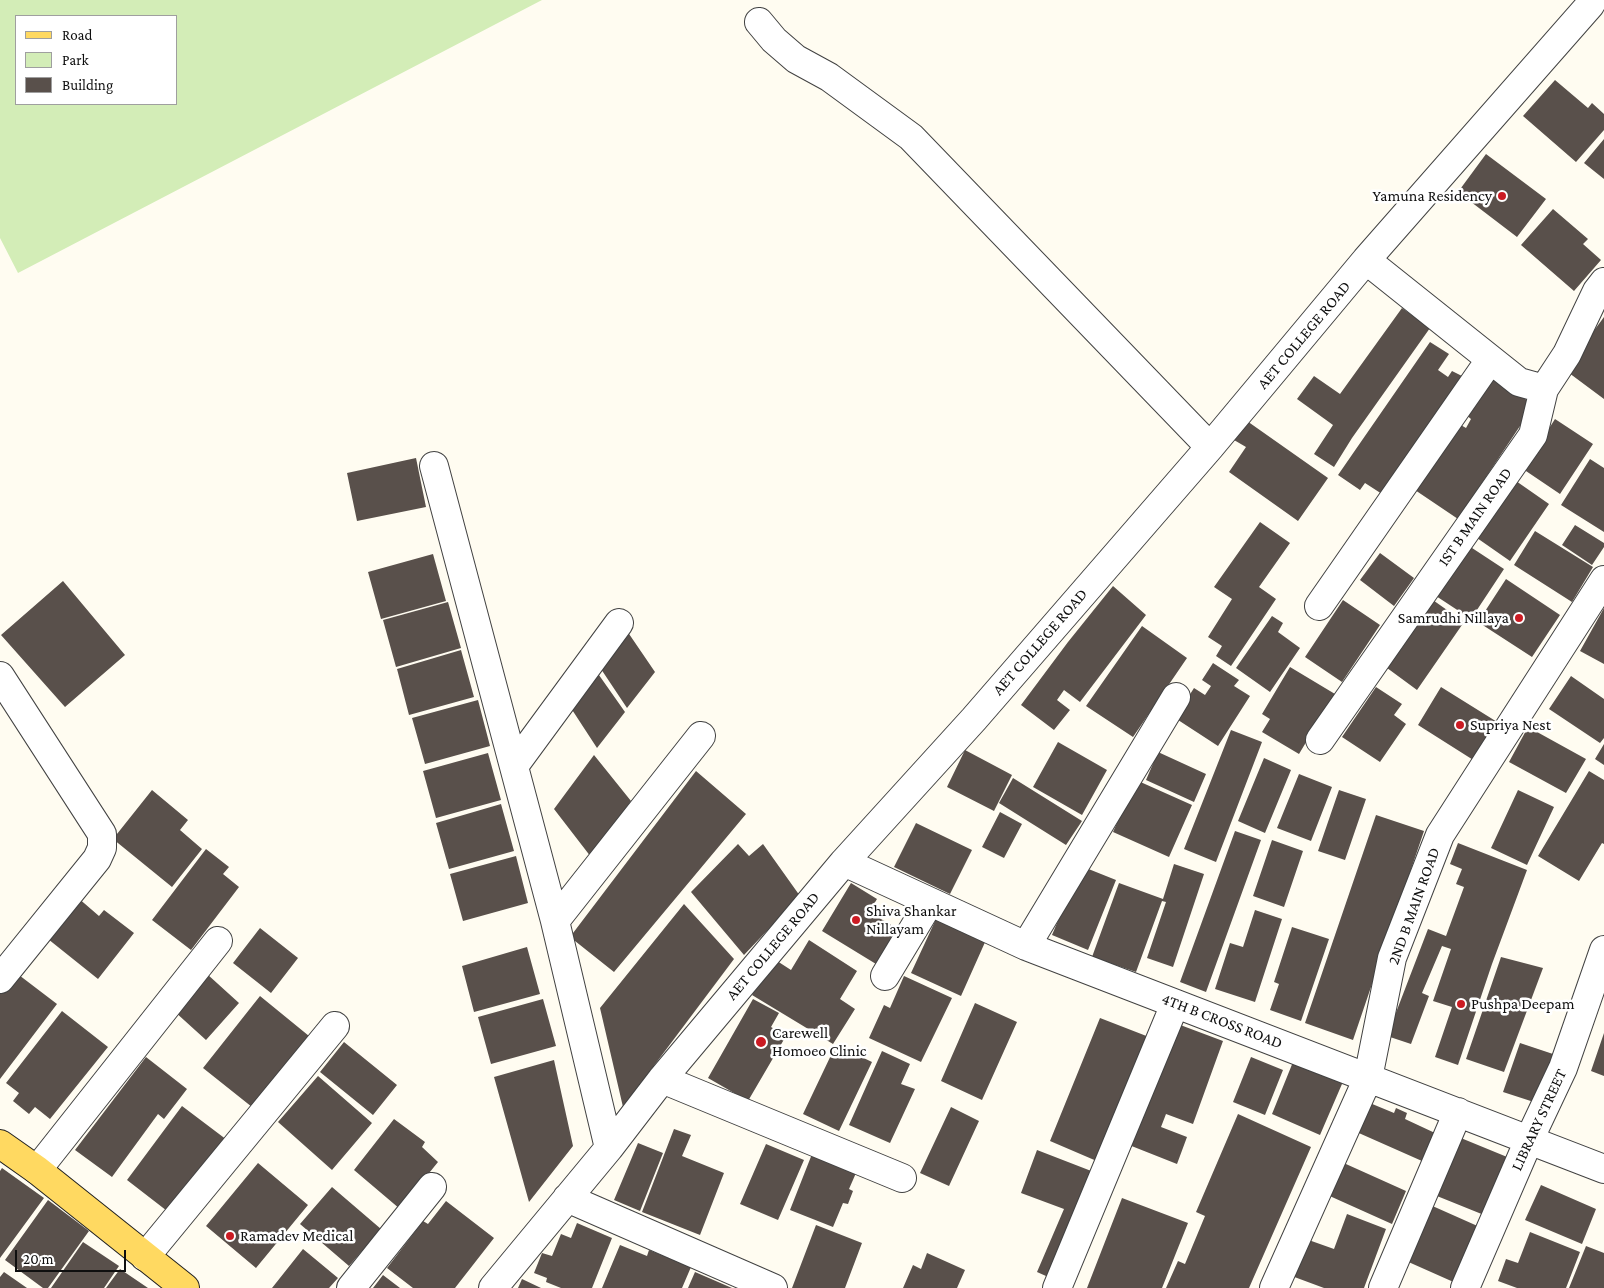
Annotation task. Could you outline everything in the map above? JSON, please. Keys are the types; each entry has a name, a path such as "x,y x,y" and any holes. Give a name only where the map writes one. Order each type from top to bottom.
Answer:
{"main road":[{"path":"0,1144 37,1170 185,1288"}],"street":[{"name":"AET COLLEGE ROAD","path":"493,1288 609,1148 662,1079 844,862 974,719 1210,447 1366,260 1593,0"},
{"path":"759,22 774,40 796,59 829,77 911,137 1210,447"},
{"path":"1366,260 1519,382 1544,389"},
{"name":"1ST B MAIN ROAD","path":"1320,740 1532,435 1544,389 1567,354 1596,291 1604,282"},
{"path":"1319,606 1490,360"},
{"path":"434,466 555,921 609,1148"},
{"name":"2ND B MAIN ROAD","path":"1274,1288 1368,1078 1392,958 1440,835 1604,580"},
{"path":"514,766 619,623"},
{"path":"0,676 102,834 102,848 97,858 0,979"},
{"path":"1026,946 1176,697"},
{"path":"555,921 702,736"},
{"name":"4TH B CROSS ROAD","path":"844,862 929,903 1026,946 1604,1169"},
{"path":"885,976 929,903"},
{"path":"37,1170 218,941"},
{"name":"LIBRARY STREET","path":"1465,1288 1528,1140 1564,1068 1604,950"},
{"path":"1056,1288 1175,1004"},
{"path":"145,1257 335,1026"},
{"path":"662,1079 902,1178"},
{"path":"1383,1288 1458,1112"},
{"path":"351,1288 432,1187"},
{"path":"567,1198 773,1288"}],"green space":[{"path":"0,0 542,0 18,273 0,238"}],"building":[{"path":"1555,80 1588,108 1592,103 1604,114 1604,130 1576,162 1523,116"},
{"path":"1604,139 1604,179 1584,163"},
{"name":"Yamuna Residency","path":"1486,154 1546,199 1517,237 1458,192"},
{"path":"1553,209 1588,239 1583,244 1601,260 1574,291 1521,245"},
{"path":"1402,308 1430,328 1352,438 1334,467 1314,454 1333,425 1297,399 1314,376 1340,394"},
{"path":"1604,317 1604,399 1565,370"},
{"path":"1430,342 1449,354 1438,370 1448,377 1452,371 1462,376 1382,494 1365,483 1360,490 1338,475"},
{"path":"1493,377 1534,405 1458,519 1415,490 1459,424 1466,428 1471,419 1465,414"},
{"path":"1555,419 1593,444 1560,494 1523,469"},
{"path":"1247,421 1328,478 1298,521 1229,472 1246,447 1234,440"},
{"path":"416,458 426,507 357,521 347,473"},
{"path":"1590,459 1604,468 1604,532 1561,505"},
{"path":"1516,481 1549,504 1510,561 1477,538"},
{"path":"1260,522 1290,543 1259,587 1276,599 1231,666 1216,656 1222,646 1208,637 1232,599 1214,587"},
{"path":"1575,525 1604,543 1604,547 1592,565 1562,545"},
{"path":"1535,531 1593,567 1572,602 1514,565"},
{"path":"1469,546 1504,569 1471,619 1436,596"},
{"path":"1380,553 1414,578 1394,606 1360,580"},
{"path":"433,554 446,601 381,619 368,572"},
{"name":"Samrudhi Nillaya","path":"1506,579 1560,615 1532,657 1478,622"},
{"path":"63,581 125,655 65,707 1,635"},
{"path":"1113,586 1146,615 1080,702 1064,690 1057,700 1070,710 1054,730 1021,705"},
{"path":"1430,598 1464,622 1417,690 1383,665"},
{"path":"1343,600 1380,625 1342,682 1305,657"},
{"path":"448,602 461,648 396,667 383,620"},
{"path":"1604,608 1604,664 1580,651"},
{"path":"1272,616 1283,623 1278,632 1300,648 1270,692 1236,668"},
{"path":"1142,626 1187,658 1133,737 1086,706"},
{"path":"625,628 655,672 627,708 597,663"},
{"path":"461,650 474,697 409,715 397,669"},
{"path":"1213,663 1239,680 1234,686 1250,696 1218,746 1175,718 1194,688 1205,695 1211,686 1202,680"},
{"path":"1290,667 1335,694 1299,754 1262,732 1270,719 1262,714"},
{"path":"594,668 625,712 597,748 567,702"},
{"path":"1571,676 1604,699 1604,738 1600,743 1549,709"},
{"path":"1376,687 1402,704 1394,715 1406,724 1380,762 1342,737"},
{"name":"Supriya Nest","path":"1441,687 1502,725 1478,763 1418,725"},
{"path":"478,700 490,746 425,764 412,718"},
{"path":"1528,727 1586,759 1566,793 1509,762"},
{"path":"1231,730 1262,742 1216,862 1184,849"},
{"path":"1058,742 1107,770 1082,815 1033,787"},
{"path":"1604,744 1604,765 1595,759"},
{"path":"965,750 1012,775 994,811 947,787"},
{"path":"1158,752 1206,774 1194,802 1146,780"},
{"path":"488,753 501,800 436,818 423,771"},
{"path":"594,755 631,801 591,857 554,809"},
{"path":"1264,758 1291,770 1265,833 1238,821"},
{"path":"696,771 746,814 614,972 570,937"},
{"path":"1589,771 1604,780 1604,844 1602,843 1579,881 1538,856"},
{"path":"1299,774 1332,787 1311,841 1277,828"},
{"path":"1013,778 1082,821 1066,845 999,803"},
{"path":"1136,780 1192,805 1169,857 1113,832"},
{"path":"152,790 188,820 180,830 202,849 172,887 113,839"},
{"path":"1339,790 1366,799 1345,860 1318,851"},
{"path":"1518,790 1554,807 1527,865 1491,848"},
{"path":"501,804 514,851 449,869 436,823"},
{"path":"1000,812 1022,824 1004,858 982,847"},
{"path":"1376,815 1424,831 1353,1040 1305,1023"},
{"path":"916,823 972,850 950,894 894,867"},
{"path":"1235,831 1261,840 1206,992 1180,982"},
{"path":"1272,840 1303,851 1284,907 1253,896"},
{"path":"1458,843 1527,870 1492,964 1458,1065 1435,1057 1452,1007 1433,1001 1451,949 1442,946 1422,993 1429,996 1411,1044 1387,1036 1428,929 1446,936 1464,887 1456,884 1462,869 1450,864"},
{"path":"738,844 749,856 763,844 800,896 744,955 691,892"},
{"path":"206,849 229,867 223,874 239,887 191,950 152,920"},
{"path":"516,856 528,903 463,921 450,874"},
{"path":"1174,864 1204,874 1173,967 1147,958 1166,902 1162,901 1136,972 1092,957 1119,883 1163,899"},
{"path":"1081,866 1116,880 1088,950 1052,935"},
{"name":"Shiva Shankar Nillayam","path":"851,883 877,899 869,912 898,929 876,964 822,931"},
{"path":"77,897 99,916 104,910 134,933 98,979 48,939"},
{"path":"684,904 734,959 623,1107 600,1008"},
{"path":"1255,910 1282,919 1255,1002 1215,989 1230,943 1243,947"},
{"path":"937,917 986,940 961,996 911,973"},
{"path":"1292,927 1329,939 1301,1021 1270,1010 1279,984 1274,982"},
{"path":"260,928 298,958 271,993 233,963"},
{"path":"809,940 857,971 840,999 855,1009 833,1044 752,995 774,959 791,970"},
{"path":"527,947 540,994 474,1012 462,966"},
{"path":"1501,957 1543,968 1504,1072 1466,1059"},
{"path":"15,972 57,1004 0,1079 0,992"},
{"path":"207,974 239,1003 206,1040 174,1011"},
{"path":"904,976 952,998 921,1062 869,1038 884,1005 890,1008"},
{"path":"260,996 309,1036 252,1107 203,1068"},
{"path":"543,999 556,1046 491,1064 478,1017"},
{"path":"753,999 779,1013 771,1027 786,1036 748,1101 708,1078"},
{"path":"975,1003 1017,1022 982,1100 941,1081"},
{"path":"62,1011 108,1047 50,1119 35,1107 29,1114 13,1101 19,1093 6,1083"},
{"path":"1100,1018 1149,1037 1099,1162 1050,1141"},
{"path":"1175,1023 1223,1041 1193,1124 1166,1114 1161,1127 1187,1137 1177,1164 1129,1145"},
{"path":"1604,1033 1604,1076 1591,1071"},
{"path":"344,1042 397,1085 373,1115 320,1072"},
{"path":"1520,1043 1556,1055 1540,1104 1503,1092"},
{"path":"833,1051 848,1058 851,1052 872,1062 839,1131 803,1114"},
{"path":"882,1051 910,1064 901,1084 915,1089 890,1143 849,1125"},
{"path":"146,1057 187,1089 164,1119 158,1114 112,1177 75,1150"},
{"path":"1251,1057 1283,1070 1265,1115 1233,1102"},
{"path":"1295,1057 1345,1077 1320,1135 1272,1114"},
{"path":"554,1060 573,1146 529,1202 494,1077"},
{"path":"318,1076 372,1123 332,1170 278,1122"},
{"path":"1365,1101 1394,1113 1396,1108 1407,1113 1405,1119 1435,1133 1422,1161 1352,1130"},
{"path":"182,1106 227,1140 171,1214 127,1180"},
{"path":"951,1107 979,1121 949,1186 920,1173"},
{"path":"1238,1114 1311,1147 1249,1288 1166,1288 1178,1261 1185,1264 1205,1216 1196,1212"},
{"path":"394,1119 425,1142 422,1147 438,1162 400,1209 354,1170"},
{"path":"674,1129 691,1135 682,1156 724,1173 700,1235 642,1212"},
{"path":"1456,1136 1512,1159 1489,1217 1432,1194"},
{"path":"638,1143 663,1153 640,1211 614,1200"},
{"path":"766,1144 804,1160 778,1220 740,1204"},
{"path":"1037,1150 1099,1174 1055,1280 1037,1272 1064,1209 1021,1193"},
{"path":"812,1154 856,1173 849,1189 853,1191 848,1204 843,1203 833,1227 790,1210"},
{"path":"1337,1160 1406,1191 1392,1224 1323,1193"},
{"path":"258,1163 308,1205 256,1268 206,1226"},
{"path":"2,1168 44,1198 0,1258 0,1171"},
{"path":"1541,1185 1596,1209 1582,1244 1525,1220"},
{"path":"332,1187 381,1229 349,1266 300,1224"},
{"path":"1122,1198 1188,1223 1162,1288 1087,1288"},
{"path":"48,1200 89,1231 48,1288 43,1288 5,1260"},
{"path":"446,1201 494,1238 455,1288 413,1288 387,1268 423,1221 428,1224"},
{"path":"1428,1204 1482,1228 1458,1284 1404,1260"},
{"path":"1347,1214 1386,1229 1364,1288 1324,1288 1289,1275 1303,1238 1334,1249"},
{"path":"577,1223 612,1238 592,1288 561,1288 546,1282 547,1278 534,1273 542,1253 552,1256 561,1234 571,1238"},
{"path":"816,1225 862,1243 845,1288 792,1288"},
{"path":"1530,1232 1580,1252 1566,1288 1517,1288 1498,1281 1506,1259 1518,1263"},
{"path":"83,1242 119,1266 104,1288 51,1288"},
{"path":"620,1245 647,1256 649,1250 691,1267 682,1288 602,1288"},
{"path":"1586,1246 1604,1253 1604,1288 1569,1288"},
{"path":"303,1249 338,1278 329,1288 272,1288"},
{"path":"927,1253 965,1270 957,1288 903,1288 913,1265 921,1269"},
{"path":"120,1269 148,1288 106,1288"},
{"path":"4,1272 27,1288 0,1288 0,1277"},
{"path":"695,1272 732,1288 688,1288"},
{"path":"383,1275 400,1288 373,1288"},
{"path":"522,1279 541,1288 518,1288"}],"place":[{"name":"Yamuna Residency","path":"1502,196"},
{"name":"Samrudhi Nillaya","path":"1519,618"},
{"name":"Supriya Nest","path":"1460,725"},
{"name":"Shiva Shankar Nillayam","path":"856,920"},
{"name":"Pushpa Deepam","path":"1461,1004"},
{"name":"Carewell Homoeo Clinic","path":"761,1042"},
{"name":"Ramadev Medical","path":"230,1236"}]}
